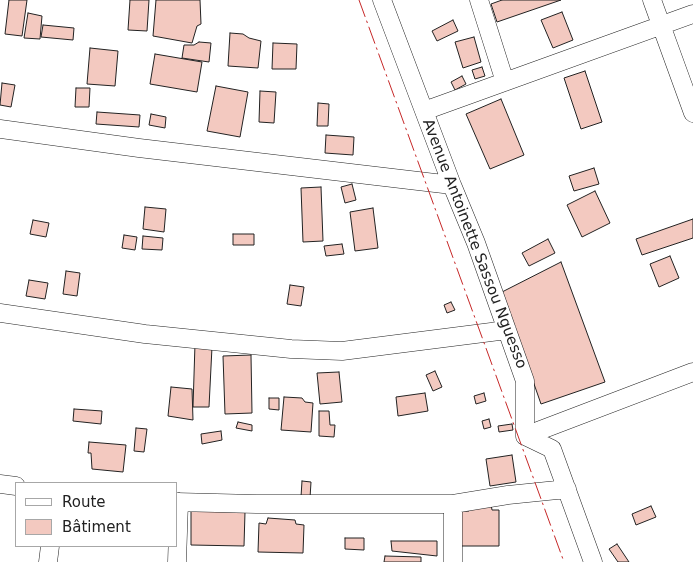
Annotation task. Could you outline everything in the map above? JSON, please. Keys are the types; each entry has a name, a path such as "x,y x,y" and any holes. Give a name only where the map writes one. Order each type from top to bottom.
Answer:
{"street":[{"name":"Avenue Antoinette Sassou Nguesso","path":"382,0 476,243 525,381 525,436"},
{"path":"479,0 505,82"},
{"path":"652,0 693,113"},
{"path":"424,111 693,14"},
{"path":"0,129 139,148 452,185"},
{"path":"0,313 145,334 290,349 342,351 507,330"},
{"path":"525,436 693,372"},
{"path":"525,436 552,450 593,562"},
{"path":"0,484 15,486"},
{"path":"178,502 453,504 508,494 567,489"},
{"path":"453,504 453,562"},
{"path":"48,562 50,547"},
{"path":"177,547 177,562"}],"building":[{"path":"9,0 27,0 22,36 5,34"},
{"path":"130,0 149,0 147,31 128,30"},
{"path":"156,0 200,0 201,24 197,26 192,43 153,36"},
{"path":"502,0 561,0 497,22 491,4"},
{"path":"562,12 573,40 553,48 541,20"},
{"path":"28,13 42,16 40,39 24,38"},
{"path":"453,20 458,31 437,41 432,31"},
{"path":"43,25 74,28 73,40 41,37"},
{"path":"230,33 243,34 249,38 261,41 258,68 228,66"},
{"path":"474,37 481,62 463,68 455,42"},
{"path":"199,42 211,43 209,62 182,58 184,45 194,45"},
{"path":"273,43 297,44 296,69 272,69"},
{"path":"90,48 118,51 115,86 87,84"},
{"path":"155,54 202,62 197,92 150,84"},
{"path":"482,67 485,76 475,79 472,70"},
{"path":"585,71 602,122 581,129 564,78"},
{"path":"462,76 466,84 455,90 451,82"},
{"path":"2,83 15,85 11,107 0,105"},
{"path":"216,86 248,92 240,137 207,131"},
{"path":"76,88 90,88 89,107 75,107"},
{"path":"260,91 276,92 274,123 259,122"},
{"path":"501,99 524,155 490,169 466,114"},
{"path":"318,103 329,104 328,126 317,126"},
{"path":"97,112 140,115 139,127 96,124"},
{"path":"151,114 166,117 165,128 149,125"},
{"path":"326,135 354,137 353,155 325,153"},
{"path":"594,168 599,184 574,191 569,176"},
{"path":"352,184 356,200 345,203 341,187"},
{"path":"321,187 323,241 303,242 301,188"},
{"path":"595,191 610,223 582,237 567,205"},
{"path":"145,207 166,209 164,232 143,229"},
{"path":"373,208 378,248 355,251 350,212"},
{"path":"693,219 693,238 642,255 636,239"},
{"path":"33,220 49,223 46,237 30,234"},
{"path":"233,234 254,234 254,245 233,245"},
{"path":"124,235 137,237 135,250 122,248"},
{"path":"143,236 163,238 162,250 142,249"},
{"path":"548,239 555,253 529,266 522,253"},
{"path":"342,244 344,254 326,256 324,246"},
{"path":"670,256 679,278 659,287 650,264"},
{"path":"561,262 605,382 541,404 502,292"},
{"path":"66,271 80,273 77,296 63,294"},
{"path":"29,280 48,283 45,299 26,296"},
{"path":"290,285 304,287 301,306 287,304"},
{"path":"451,302 455,310 447,313 444,305"},
{"path":"195,344 212,347 209,407 193,407"},
{"path":"251,355 252,413 225,414 223,356"},
{"path":"435,371 442,387 433,391 426,375"},
{"path":"339,372 342,402 320,404 317,373"},
{"path":"171,387 192,389 193,420 168,416"},
{"path":"425,393 428,411 398,416 396,397"},
{"path":"484,393 486,401 476,404 474,396"},
{"path":"284,397 302,398 305,402 313,403 311,432 281,430"},
{"path":"269,398 279,398 279,410 269,409"},
{"path":"74,409 102,411 101,424 73,421"},
{"path":"319,411 329,411 330,425 335,425 334,437 319,436"},
{"path":"489,419 491,427 484,429 482,421"},
{"path":"238,422 252,425 252,431 236,428"},
{"path":"512,424 513,430 499,432 498,426"},
{"path":"136,428 147,429 144,452 134,451"},
{"path":"221,431 222,440 202,444 201,434"},
{"path":"89,442 126,445 123,472 92,469 91,453 88,453"},
{"path":"512,455 516,482 490,486 486,459"},
{"path":"302,481 311,482 310,498 301,497"},
{"path":"491,504 492,510 499,510 499,546 459,546 459,511 469,511 473,505"},
{"path":"651,506 656,517 636,525 632,514"},
{"path":"191,511 245,512 244,546 191,545"},
{"path":"268,518 295,520 296,524 304,525 303,553 258,552 259,523 266,524"},
{"path":"345,538 364,538 364,550 345,549"},
{"path":"391,541 437,541 437,556 392,551"},
{"path":"617,544 629,562 618,562 609,549"},
{"path":"385,556 421,557 421,562 384,562"}],"power":[{"path":"359,0 564,562"}]}
